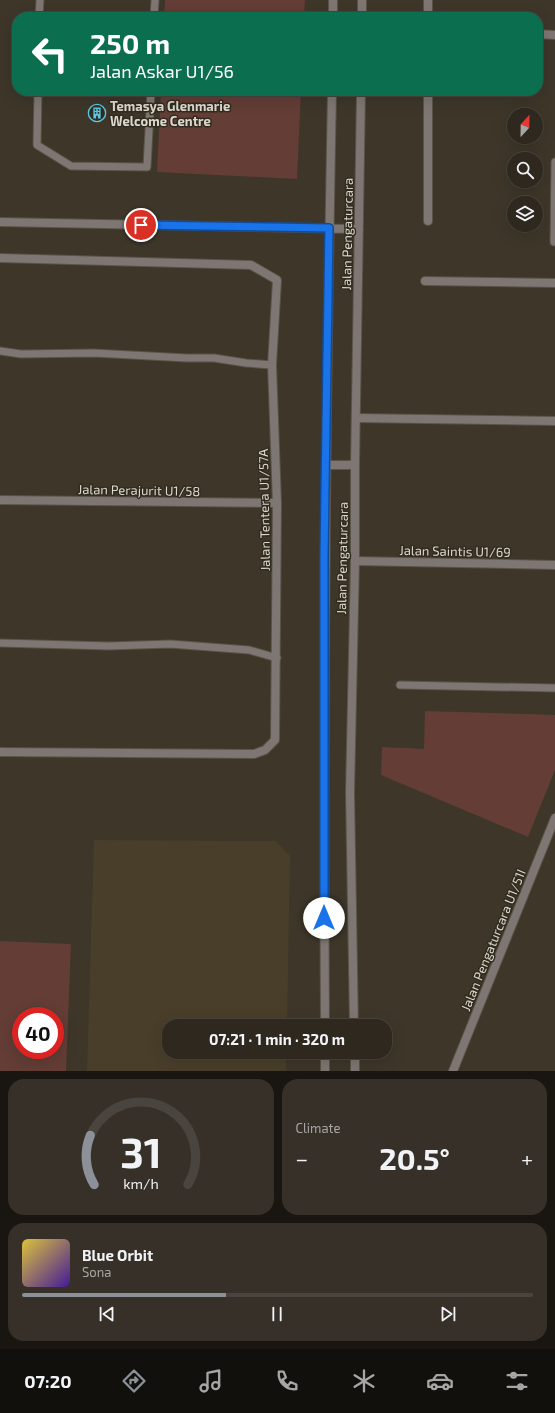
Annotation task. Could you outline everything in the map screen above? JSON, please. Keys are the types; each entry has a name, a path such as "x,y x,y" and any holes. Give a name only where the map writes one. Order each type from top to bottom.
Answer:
{"street":[{"path":"333,12 334,0"},
{"path":"362,0 362,12"},
{"path":"428,0 428,12"},
{"path":"543,34 555,34"},
{"path":"325,1019 324,772 326,465 332,96"},
{"name":"Jalan Pengaturcara","path":"354,1019 350,792 355,561 355,465 361,96"},
{"path":"428,96 428,221"},
{"path":"0,222 359,229"},
{"name":"Jalan Tentera U1/57A","path":"0,258 251,264 276,280 272,365 277,504 277,658 275,740 265,750 254,754 0,752"},
{"path":"425,281 555,283"},
{"path":"356,418 555,421"},
{"path":"326,465 355,465"},
{"name":"Jalan Perajurit U1/58","path":"0,500 277,504"},
{"name":"Jalan Saintis U1/69","path":"355,561 555,565"},
{"name":"Jalan Pengaturcara U1/51I","path":"453,1071 555,818"},
{"path":"325,1059 325,1071"},
{"path":"355,1059 355,1071"}],"lane":[{"path":"39,12 40,0"},
{"path":"154,12 155,0"},
{"path":"38,96 37,145 71,166 147,167 151,96"},
{"path":"554,242 555,162"},
{"path":"0,351 21,354 94,353 214,358 272,365"},
{"path":"0,643 109,646 170,644 249,650 277,658"},
{"path":"400,685 555,688"}],"shaded area":[{"path":"165,0 305,0 304,12 164,12"},
{"path":"161,96 301,96 297,179 157,172"},
{"path":"425,711 555,715 555,770 528,837 381,775 382,747 424,749"},
{"path":"94,840 276,841 290,856 287,1019 162,1019 162,1059 286,1059 286,1071 87,1071"},
{"path":"0,941 71,944 66,1071 0,1071"}],"place":[{"name":"Temasya Glenmarie Welcome Centre","path":"97,113"}],"route":[{"path":"141,225 329,228 324,558 324,918"}]}
